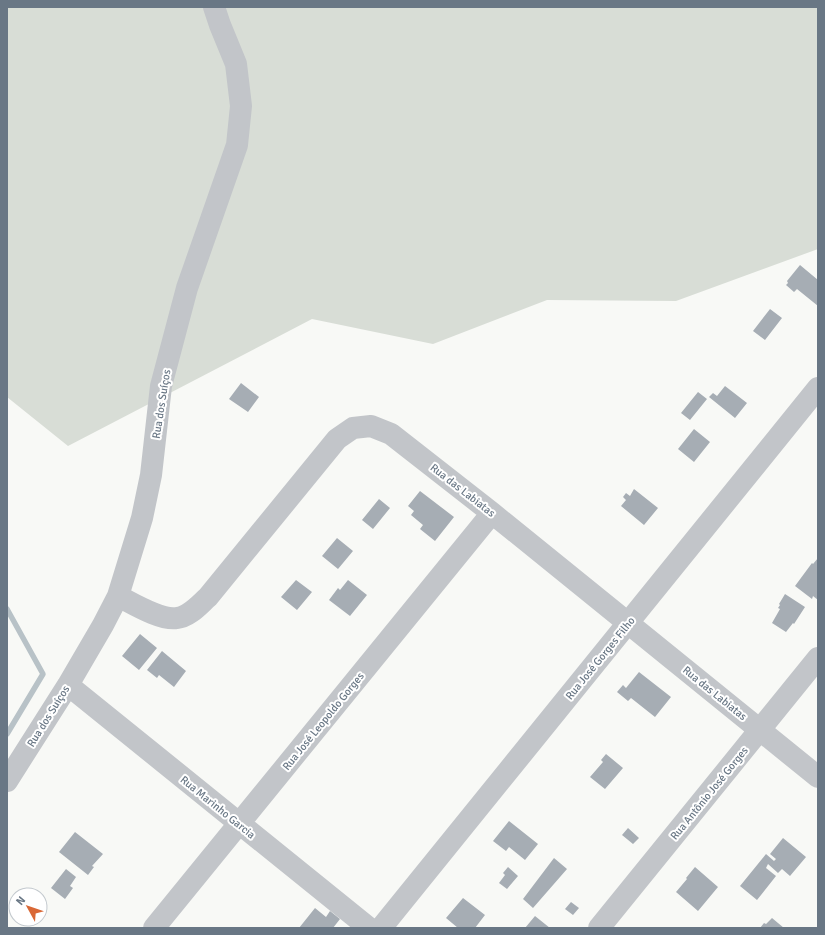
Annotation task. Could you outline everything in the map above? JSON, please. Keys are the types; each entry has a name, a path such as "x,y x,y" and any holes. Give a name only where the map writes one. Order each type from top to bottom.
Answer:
{"street":[{"name":"Rua dos Suíços","path":"7,781 68,685 118,596 142,518 151,475 161,386 187,288 237,145 241,106 236,64 214,7"},
{"name":"Rua José Gorges Filho","path":"381,928 818,388"},
{"name":"Rua das Labiatas","path":"118,596 157,616 177,618 193,612 208,597 337,439 353,428 371,426 391,434 492,513 818,777"},
{"name":"Rua José Leopoldo Gorges","path":"154,928 492,513"},
{"name":"Rua Antônio José Gorges","path":"599,928 818,658"},
{"name":"Rua Marinho Garcia","path":"68,685 369,928"}],"shaded area":[{"path":"7,7 818,7 818,249 676,301 547,300 433,344 312,319 68,446 7,397"}],"building":[{"path":"800,265 818,280 818,306 797,289 794,292 786,285 788,283 787,281"},
{"path":"770,309 782,318 765,340 753,331"},
{"path":"241,383 259,397 248,412 229,399"},
{"path":"725,386 747,403 735,418 709,397 713,393 717,396"},
{"path":"698,392 707,399 690,420 681,413"},
{"path":"694,429 710,442 694,462 678,449"},
{"path":"634,489 658,508 644,525 621,506 626,500 623,497 626,493 630,496"},
{"path":"420,491 454,517 435,541 420,529 423,525 411,515 414,511 408,506"},
{"path":"379,499 390,508 373,529 362,520"},
{"path":"337,538 353,551 338,569 322,556"},
{"path":"818,558 818,600 813,596 812,599 795,586 812,563 813,564"},
{"path":"296,580 312,592 297,610 281,597"},
{"path":"348,580 367,595 350,616 329,600 338,588 340,590"},
{"path":"785,594 805,607 794,624 793,623 786,632 772,623 780,609 778,608 780,605 779,604"},
{"path":"140,634 157,648 139,670 122,656"},
{"path":"162,651 186,671 174,687 159,675 157,678 147,670"},
{"path":"639,672 671,697 655,717 631,698 628,701 617,692 623,685 626,688"},
{"path":"606,754 623,768 605,789 590,777 603,762 601,760"},
{"path":"509,821 538,844 525,860 509,847 506,851 493,841"},
{"path":"628,828 639,838 633,844 622,835"},
{"path":"75,832 103,854 92,866 94,867 88,875 59,852"},
{"path":"783,838 806,857 790,876 782,869 778,873 768,864 766,868 776,876 757,900 740,886 766,854 774,861 776,859 770,854"},
{"path":"554,858 567,869 533,908 523,899"},
{"path":"508,867 518,876 507,889 499,883 505,875 503,873"},
{"path":"695,867 718,887 698,911 676,892"},
{"path":"66,869 76,877 70,886 73,888 65,899 51,888"},
{"path":"463,898 485,915 475,928 458,928 446,918"},
{"path":"571,902 579,908 573,915 565,909"},
{"path":"315,908 326,917 330,911 340,919 333,928 299,928"},
{"path":"535,916 550,928 525,928"},
{"path":"772,918 784,928 760,928 764,923 766,924"}],"waterway":[{"path":"7,609 43,674 7,734"}]}
